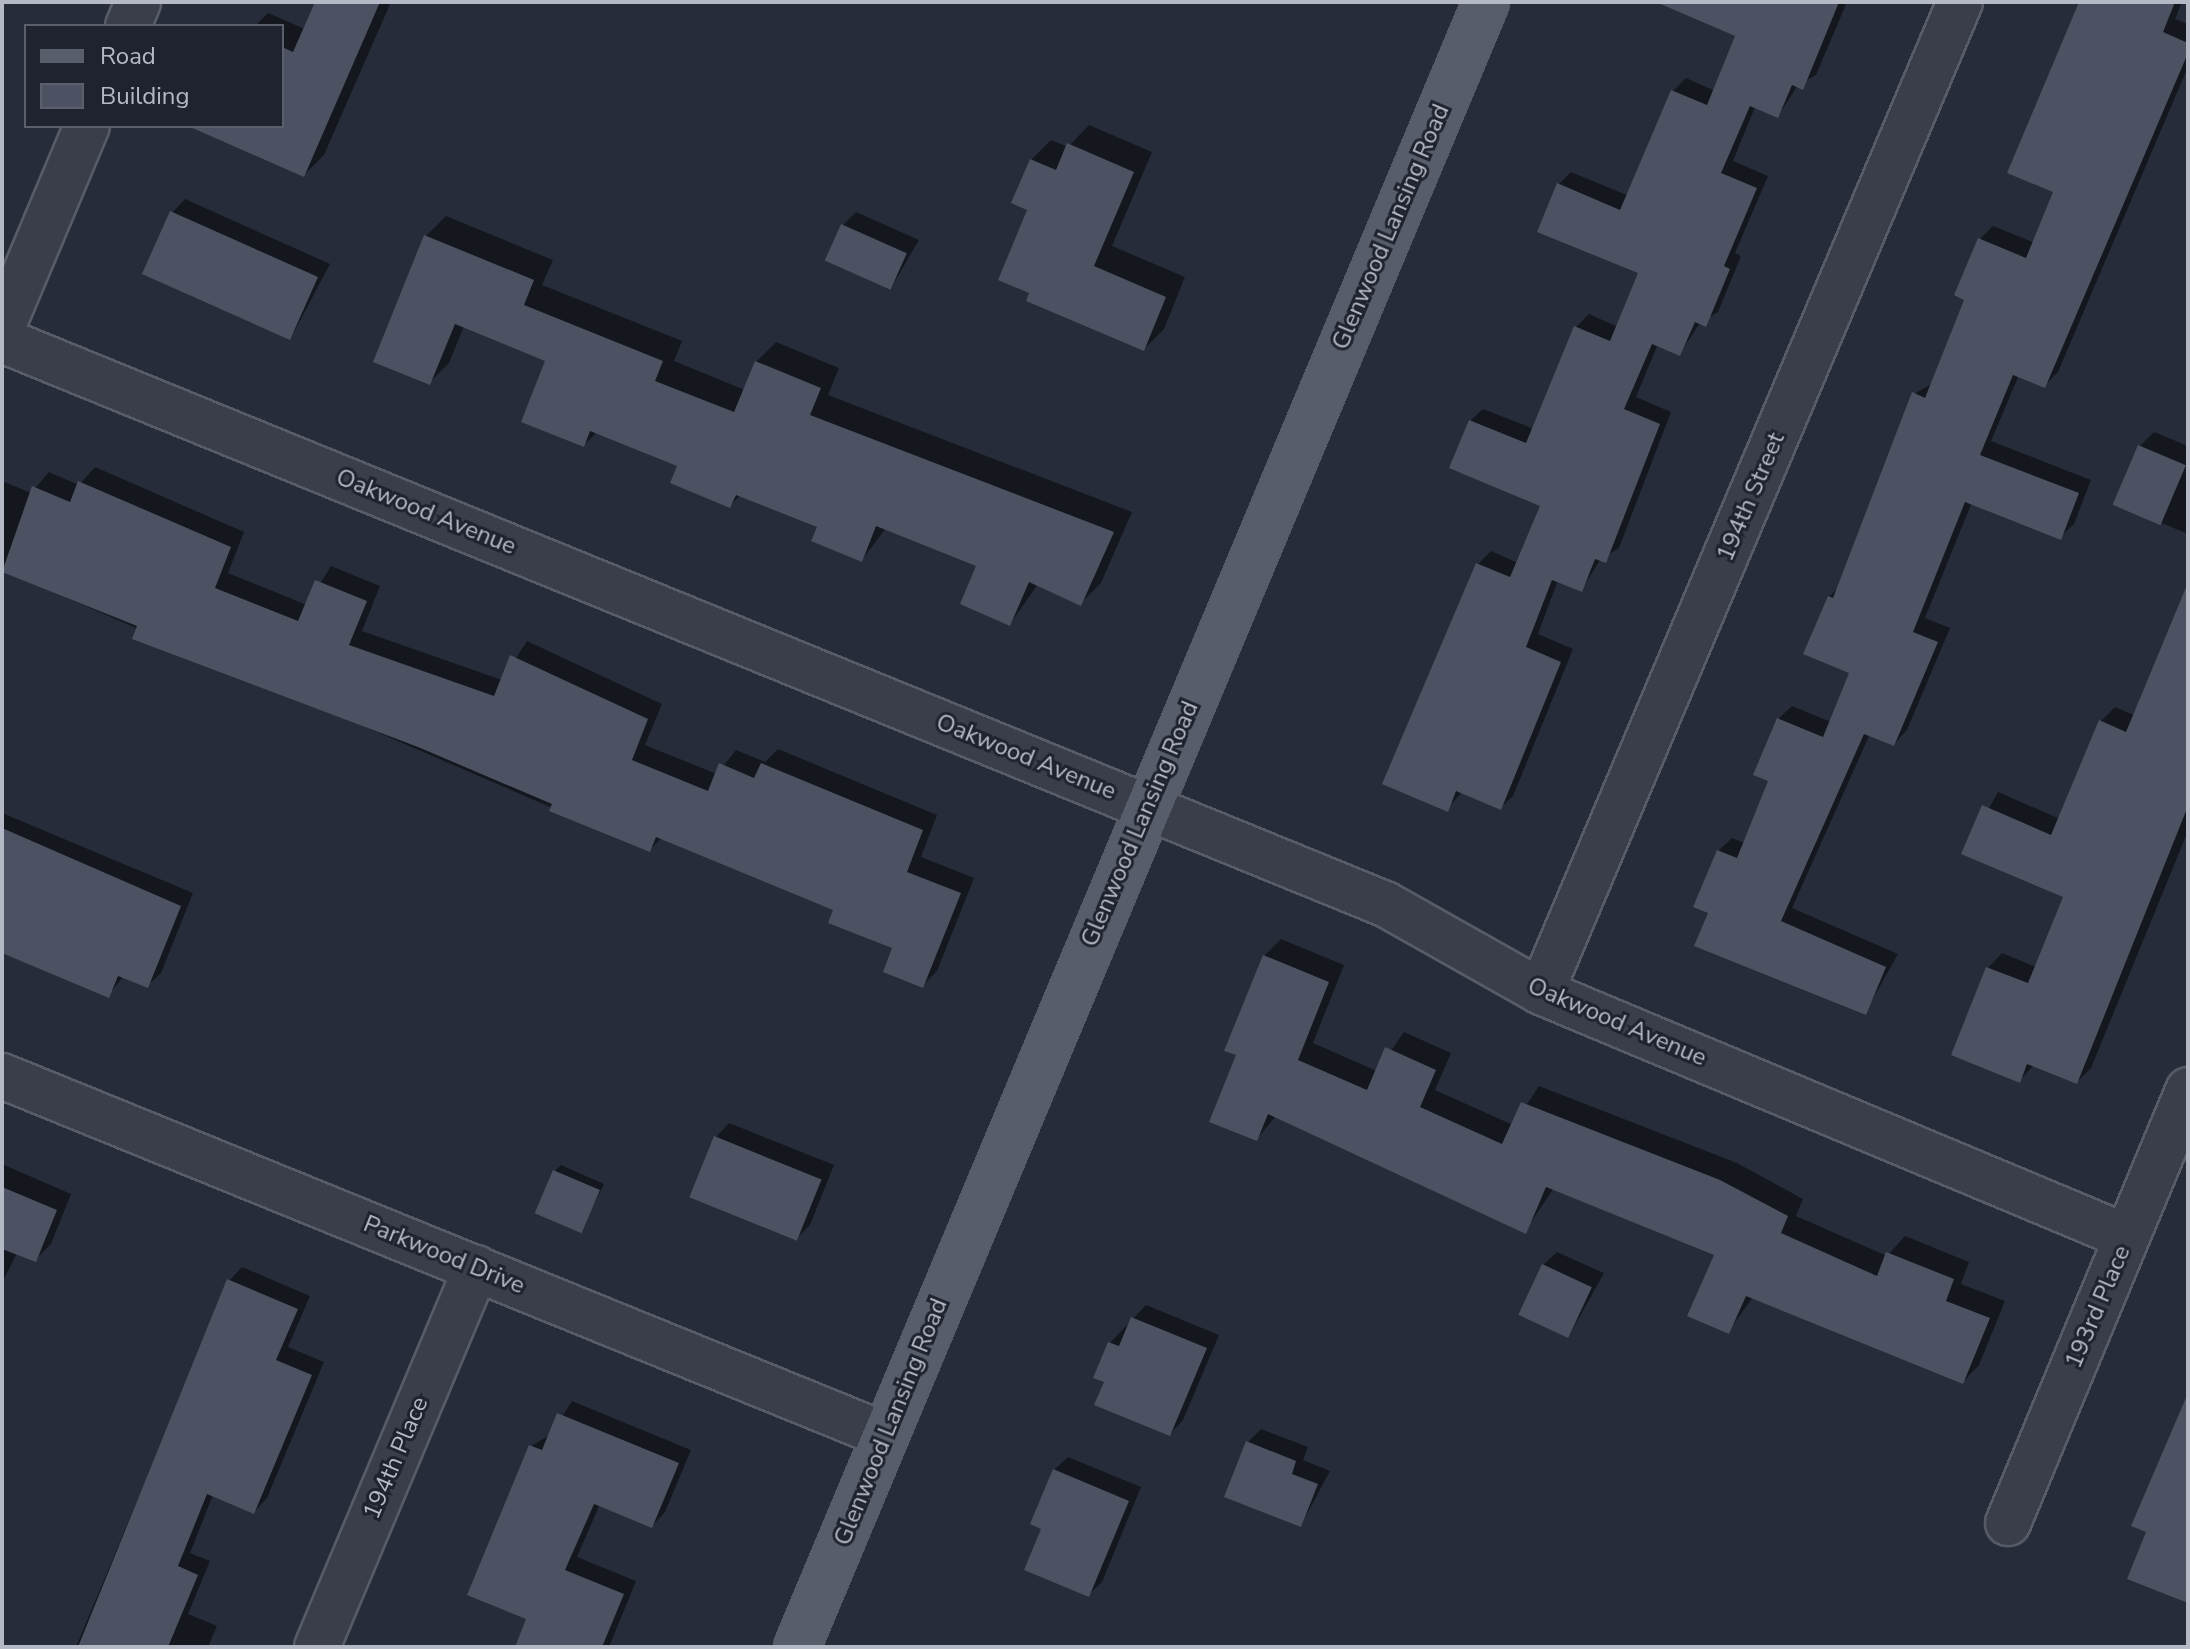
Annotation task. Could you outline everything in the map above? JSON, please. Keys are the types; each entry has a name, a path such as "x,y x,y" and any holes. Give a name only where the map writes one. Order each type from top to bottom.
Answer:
{"main road":[{"name":"Glenwood Lansing Road","path":"797,1647 1486,2"}],"street":[{"path":"129,24 138,2"},
{"name":"194th Street","path":"1541,992 1960,2"},
{"path":"2,328 86,128"},
{"name":"Oakwood Avenue","path":"2,340 1385,904 1541,992 2127,1237"},
{"name":"Parkwood Drive","path":"2,1076 885,1435"},
{"name":"193rd Place","path":"2008,1523 2188,1090"},
{"name":"194th Place","path":"317,1647 476,1268"}],"building":[{"path":"315,2 380,2 304,177 193,128 284,128 284,48 293,52"},
{"path":"1656,2 1839,2 1803,90 1792,85 1778,118 1750,106 1721,173 1757,188 1724,266 1730,269 1706,327 1695,322 1680,356 1652,344 1624,409 1660,424 1606,563 1595,559 1582,592 1552,580 1526,647 1561,662 1501,810 1456,791 1448,812 1382,784 1476,563 1510,577 1540,506 1449,468 1469,420 1526,443 1574,326 1610,341 1638,273 1537,232 1557,183 1620,210 1671,90 1707,105 1735,36"},
{"path":"2079,2 2175,2 2163,32 2188,43 2188,53 2045,388 2013,375 1980,455 2079,493 2061,540 1965,502 1913,632 1938,642 1894,746 1864,734 1781,921 1886,967 1866,1015 1694,946 1708,913 1693,907 1717,850 1737,858 1768,781 1753,775 1777,718 1823,737 1849,673 1803,654 1828,596 1833,598 1912,392 1925,398 1964,300 1954,295 1978,238 2026,258 2053,192 2007,173"},
{"path":"1067,143 1134,172 1094,266 1166,297 1144,351 1026,301 1029,293 998,280 1027,210 1011,203 1030,159 1056,170"},
{"path":"170,211 318,277 290,340 142,274"},
{"path":"841,224 907,253 891,290 825,261"},
{"path":"424,235 534,280 524,305 663,361 655,381 734,412 755,361 821,388 810,415 1114,532 1081,606 1029,582 1010,626 960,604 976,566 876,526 862,562 811,541 817,527 736,495 730,508 670,483 677,466 590,431 584,447 521,422 545,361 455,324 430,385 373,362"},
{"path":"2138,445 2186,465 2160,525 2113,505"},
{"path":"78,481 231,547 215,588 298,621 315,580 367,601 349,645 494,696 510,655 648,719 632,760 708,791 719,763 754,778 761,763 923,830 907,872 961,893 923,988 883,972 892,948 828,923 833,910 656,837 650,852 549,811 552,804 418,747 132,639 137,626 2,572 32,486 70,502"},
{"path":"2187,585 2188,806 2077,1084 2027,1064 2020,1083 1951,1055 1986,967 2028,983 2063,897 1961,854 1982,805 2051,835 2099,720 2126,732"},
{"path":"2,828 181,906 148,988 118,976 109,998 2,953"},
{"path":"1263,955 1329,982 1298,1060 1367,1090 1385,1047 1436,1070 1420,1107 1502,1144 1521,1102 1720,1180 1788,1216 1781,1233 1877,1276 1886,1252 1954,1279 1946,1301 1990,1318 1963,1384 1746,1296 1729,1334 1687,1316 1714,1255 1546,1187 1526,1234 1268,1114 1257,1141 1209,1122 1236,1055 1224,1051"},
{"path":"714,1136 822,1179 797,1241 689,1197"},
{"path":"553,1170 600,1190 582,1233 535,1213"},
{"path":"2,1187 57,1210 36,1262 2,1249"},
{"path":"1542,1264 1592,1287 1568,1338 1518,1315"},
{"path":"227,1279 298,1309 276,1360 312,1375 254,1514 207,1494 178,1566 198,1575 168,1647 78,1647"},
{"path":"1131,1317 1207,1348 1170,1436 1094,1405 1104,1382 1093,1378 1108,1342 1119,1346"},
{"path":"2188,1393 2188,1603 2127,1579 2146,1532 2131,1526"},
{"path":"557,1413 679,1463 652,1528 594,1504 565,1570 624,1594 602,1647 515,1647 526,1619 467,1595 529,1445 542,1450"},
{"path":"1246,1441 1296,1461 1292,1474 1318,1484 1301,1527 1224,1497"},
{"path":"1053,1469 1129,1501 1089,1597 1024,1570 1041,1529 1030,1524"}]}
